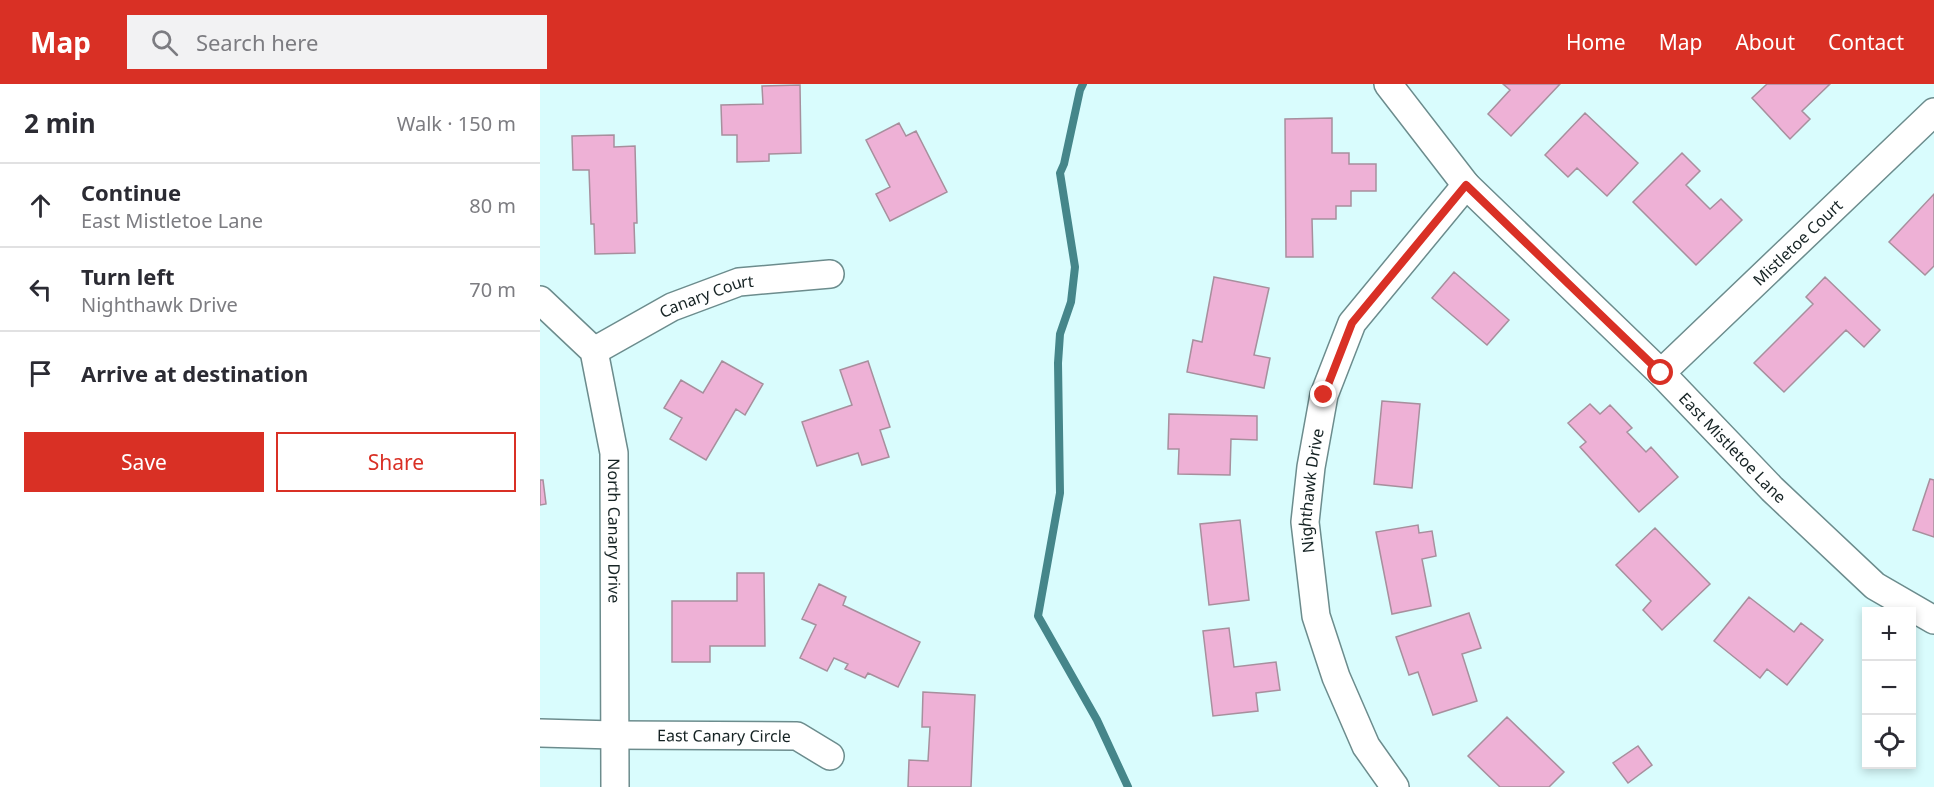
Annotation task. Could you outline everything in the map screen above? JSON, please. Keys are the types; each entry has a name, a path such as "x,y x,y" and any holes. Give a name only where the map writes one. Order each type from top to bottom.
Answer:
{"street":[{"name":"East Mistletoe Lane","path":"1388,84 1466,185 1661,373 1772,489 1875,586 1934,620"},
{"name":"Mistletoe Court","path":"1661,373 1934,112"},
{"name":"Nighthawk Drive","path":"1395,787 1366,746 1336,677 1316,616 1305,522 1311,467 1324,395 1352,323 1466,185"},
{"name":"Canary Court","path":"594,351 672,307 738,282 830,274"},
{"path":"540,300 594,351"},
{"name":"North Canary Drive","path":"594,351 614,453 615,787"},
{"name":"East Canary Circle","path":"540,733 797,736 830,756"}],"building":[{"path":"1503,84 1560,84 1511,136 1488,114 1510,90"},
{"path":"1767,84 1830,84 1802,111 1810,119 1790,139 1752,98"},
{"path":"800,85 801,153 769,154 769,161 737,162 737,135 722,135 721,105 763,104 762,86"},
{"path":"1585,113 1638,163 1607,196 1577,168 1568,177 1545,155"},
{"path":"1332,118 1332,153 1349,153 1349,164 1376,164 1376,191 1351,191 1351,206 1336,206 1336,219 1312,219 1313,257 1286,257 1285,119"},
{"path":"899,123 906,136 916,131 947,192 890,221 876,194 890,187 866,140"},
{"path":"614,135 614,147 635,146 637,223 634,223 635,253 595,254 594,224 591,224 589,170 573,170 572,136"},
{"path":"1682,153 1700,171 1686,185 1710,209 1721,199 1742,220 1696,265 1633,202"},
{"path":"1934,194 1934,266 1925,275 1889,242"},
{"path":"1454,272 1509,320 1487,345 1432,298"},
{"path":"1214,277 1269,288 1254,355 1270,358 1264,388 1187,372 1193,340 1202,342"},
{"path":"1825,277 1880,330 1864,347 1846,330 1784,392 1754,363 1813,304 1806,297"},
{"path":"722,361 763,384 745,415 736,409 706,460 670,439 682,418 664,408 681,380 703,393"},
{"path":"868,361 890,427 880,430 889,457 862,465 858,453 817,466 802,422 852,405 840,370"},
{"path":"1382,401 1420,404 1412,488 1374,484"},
{"path":"1590,404 1600,414 1610,405 1632,428 1627,432 1646,452 1651,447 1678,477 1639,512 1580,447 1586,442 1568,423"},
{"path":"1169,414 1257,416 1257,440 1231,439 1230,475 1178,474 1179,449 1168,449"},
{"path":"1930,479 1934,480 1934,537 1913,530"},
{"path":"540,480 543,480 546,504 540,505"},
{"path":"1240,520 1249,600 1209,605 1200,524"},
{"path":"1418,525 1419,533 1432,531 1436,556 1422,559 1431,606 1392,614 1376,532"},
{"path":"1655,528 1710,584 1662,630 1643,610 1651,601 1616,565"},
{"path":"737,573 764,573 765,646 710,646 710,662 672,662 672,601 737,601"},
{"path":"819,584 846,597 843,605 920,642 898,687 868,673 865,678 845,669 848,664 834,658 827,671 800,658 816,625 802,619"},
{"path":"1749,597 1794,632 1801,623 1823,640 1787,685 1767,669 1760,678 1714,641"},
{"path":"1469,613 1481,648 1462,654 1477,701 1433,715 1418,672 1409,675 1396,637"},
{"path":"1229,628 1234,667 1276,662 1280,690 1256,693 1258,711 1213,716 1203,631"},
{"path":"923,692 975,695 971,787 908,787 909,760 928,761 930,727 922,727"},
{"path":"1507,717 1564,772 1549,787 1500,787 1468,756"},
{"path":"1638,746 1652,765 1628,783 1613,763"}],"waterway":[{"path":"1083,84 1060,173 1075,267 1071,302 1060,334 1058,363 1060,493 1038,616 1097,720 1128,787"}],"route":[{"path":"1324,395 1352,323 1466,185 1661,373"}]}
